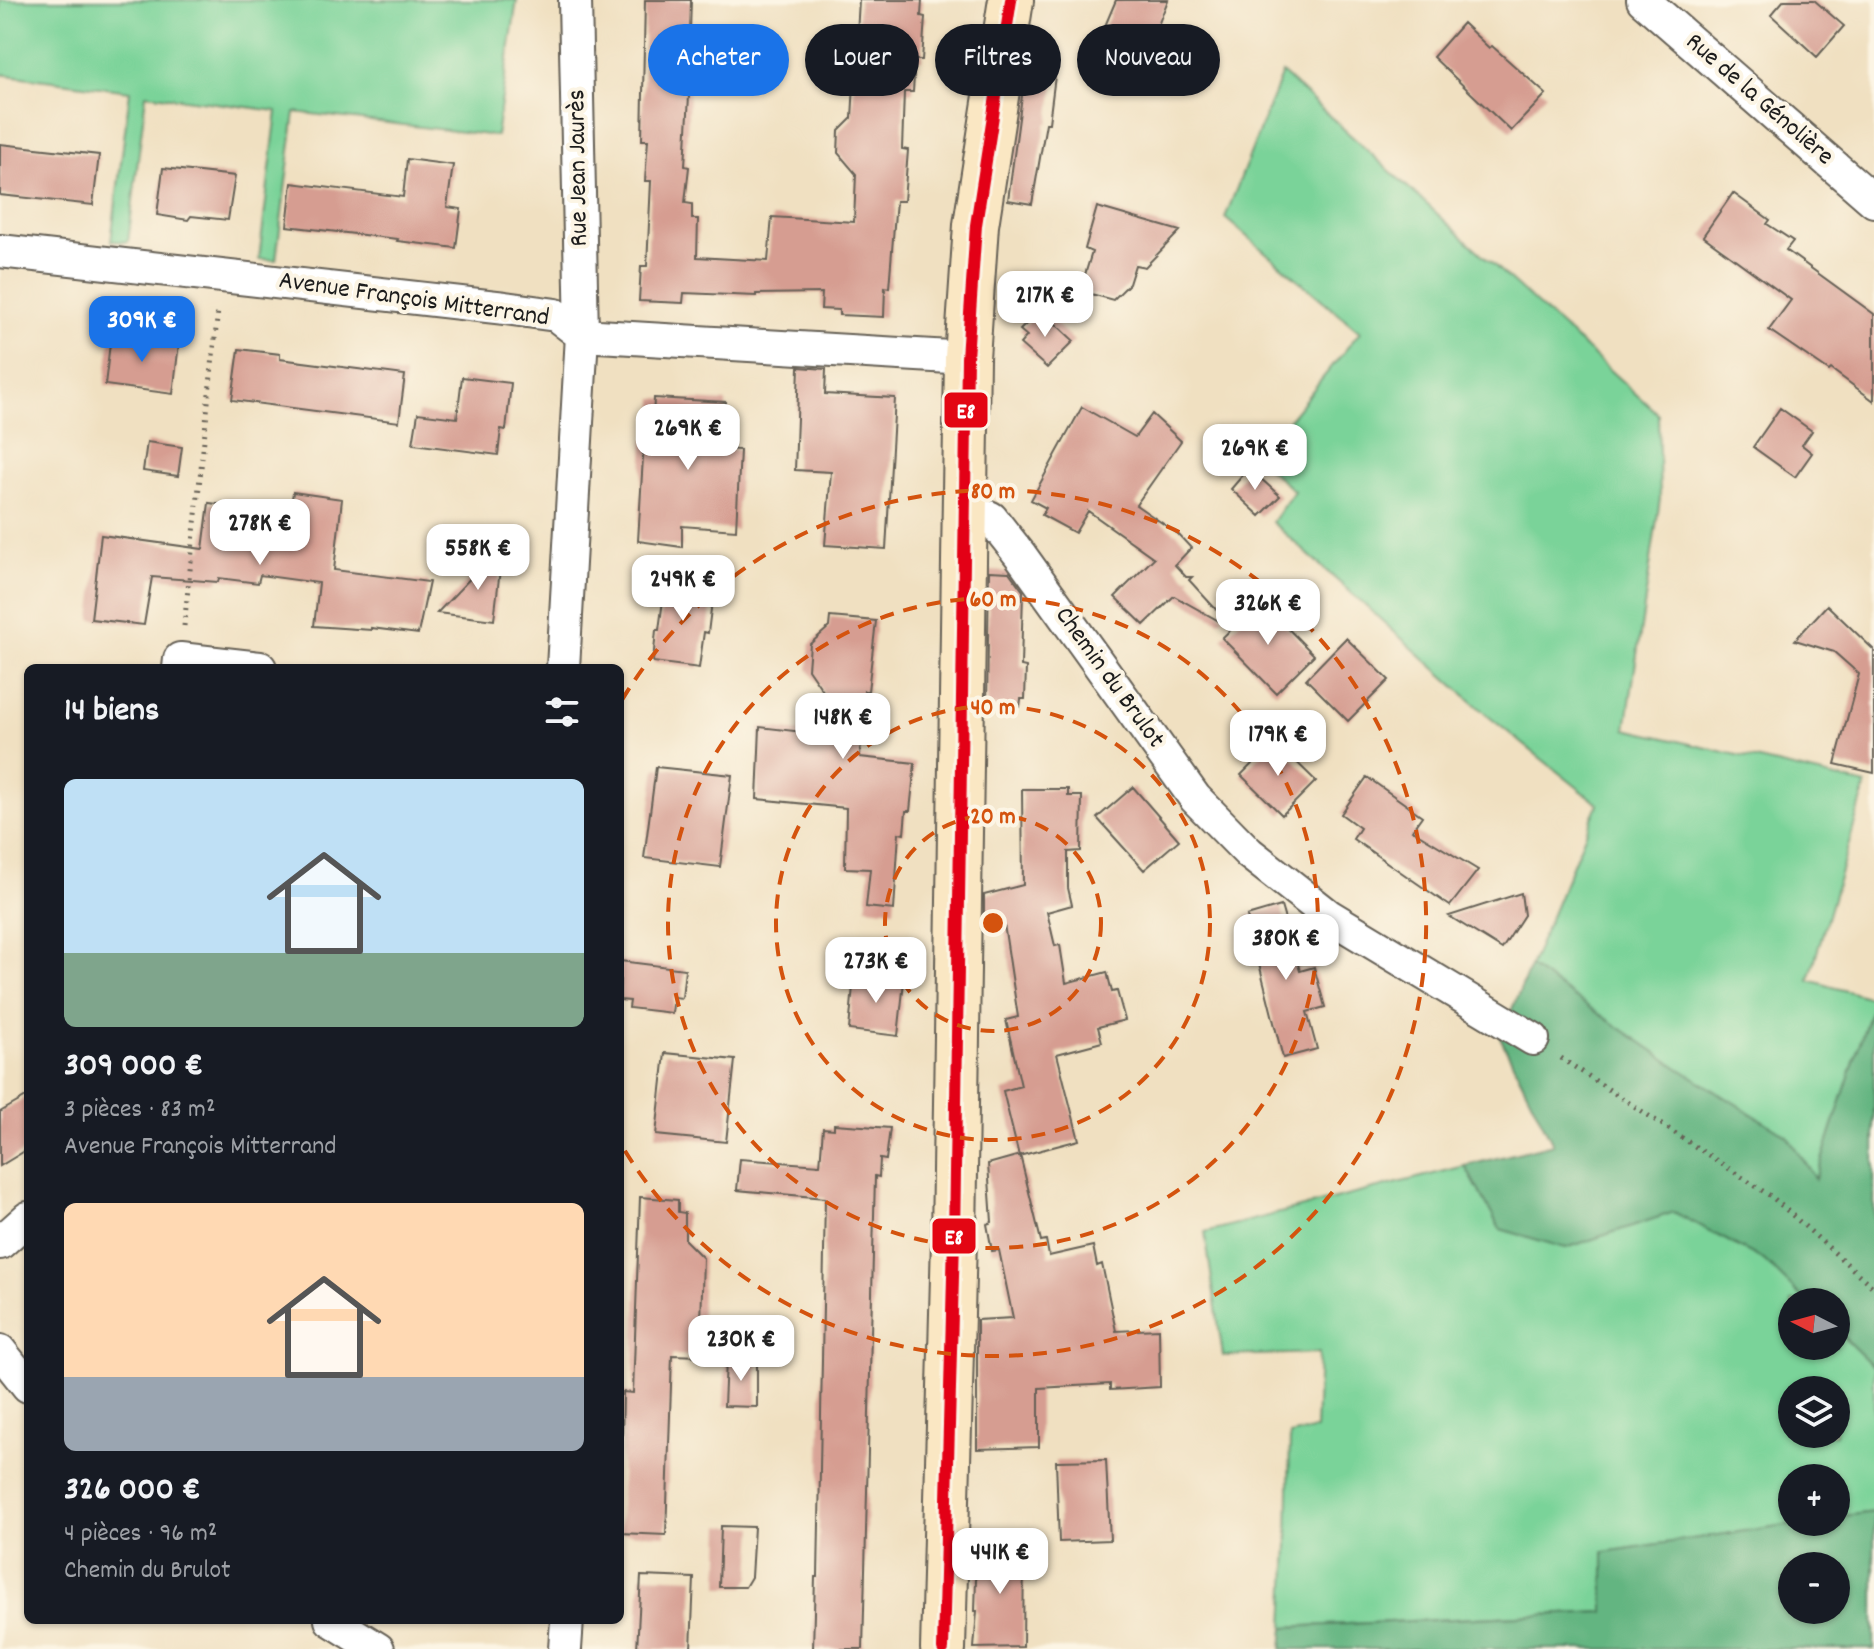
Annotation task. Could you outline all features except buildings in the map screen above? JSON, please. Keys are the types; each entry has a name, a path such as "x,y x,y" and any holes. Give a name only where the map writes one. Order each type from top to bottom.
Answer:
{"main road":[{"path":"943,1649 954,1239 967,358 976,225 1011,0"}],"street":[{"name":"Rue Jean Jaurès","path":"563,664 582,335 575,0"},
{"name":"Rue de la Génolière","path":"1643,0 1874,201"},
{"name":"Avenue François Mitterrand","path":"0,251 556,315 582,335 967,358"},
{"name":"Chemin du Brulot","path":"964,506 991,518 1195,798 1249,853 1329,916 1533,1039"},
{"path":"0,1243 24,1222"},
{"path":"0,1351 24,1381"},
{"path":"337,1624 378,1649"},
{"path":"565,1649 567,1624"}],"path":[{"path":"180,664 222,275"},
{"path":"1533,1039 1772,1197 1874,1288"}],"green space":[{"path":"0,0 517,0 496,136 295,112 276,260 259,259 277,111 146,94 128,242 111,241 130,91 0,74"},
{"path":"1282,73 1658,414 1660,499 1626,729 1866,785 1809,980 1874,999 1816,1179 1787,1136 1677,1067 1530,967 1598,804 1488,716 1272,522 1294,491 1257,459 1360,332 1225,218"},
{"path":"1530,967 1677,1067 1787,1136 1816,1179 1874,999 1874,1367 1850,1344 1850,1288 1793,1288 1764,1260 1674,1212 1566,1248 1500,1229 1465,1166 1553,1144 1500,1037"},
{"path":"1465,1166 1500,1229 1566,1248 1674,1212 1764,1260 1793,1288 1778,1288 1778,1360 1850,1360 1850,1344 1874,1367 1874,1512 1850,1515 1850,1464 1778,1464 1778,1526 1604,1552 1604,1612 1284,1627 1290,1435 1316,1429 1319,1353 1223,1356 1205,1232"},
{"path":"1874,1512 1874,1649 1282,1649 1284,1627 1604,1612 1604,1552 1778,1526 1778,1536 1850,1536 1850,1515"}],"transit line":[{"name":"E8","path":"943,1649 954,1239 967,358 976,225 1011,0"}]}
